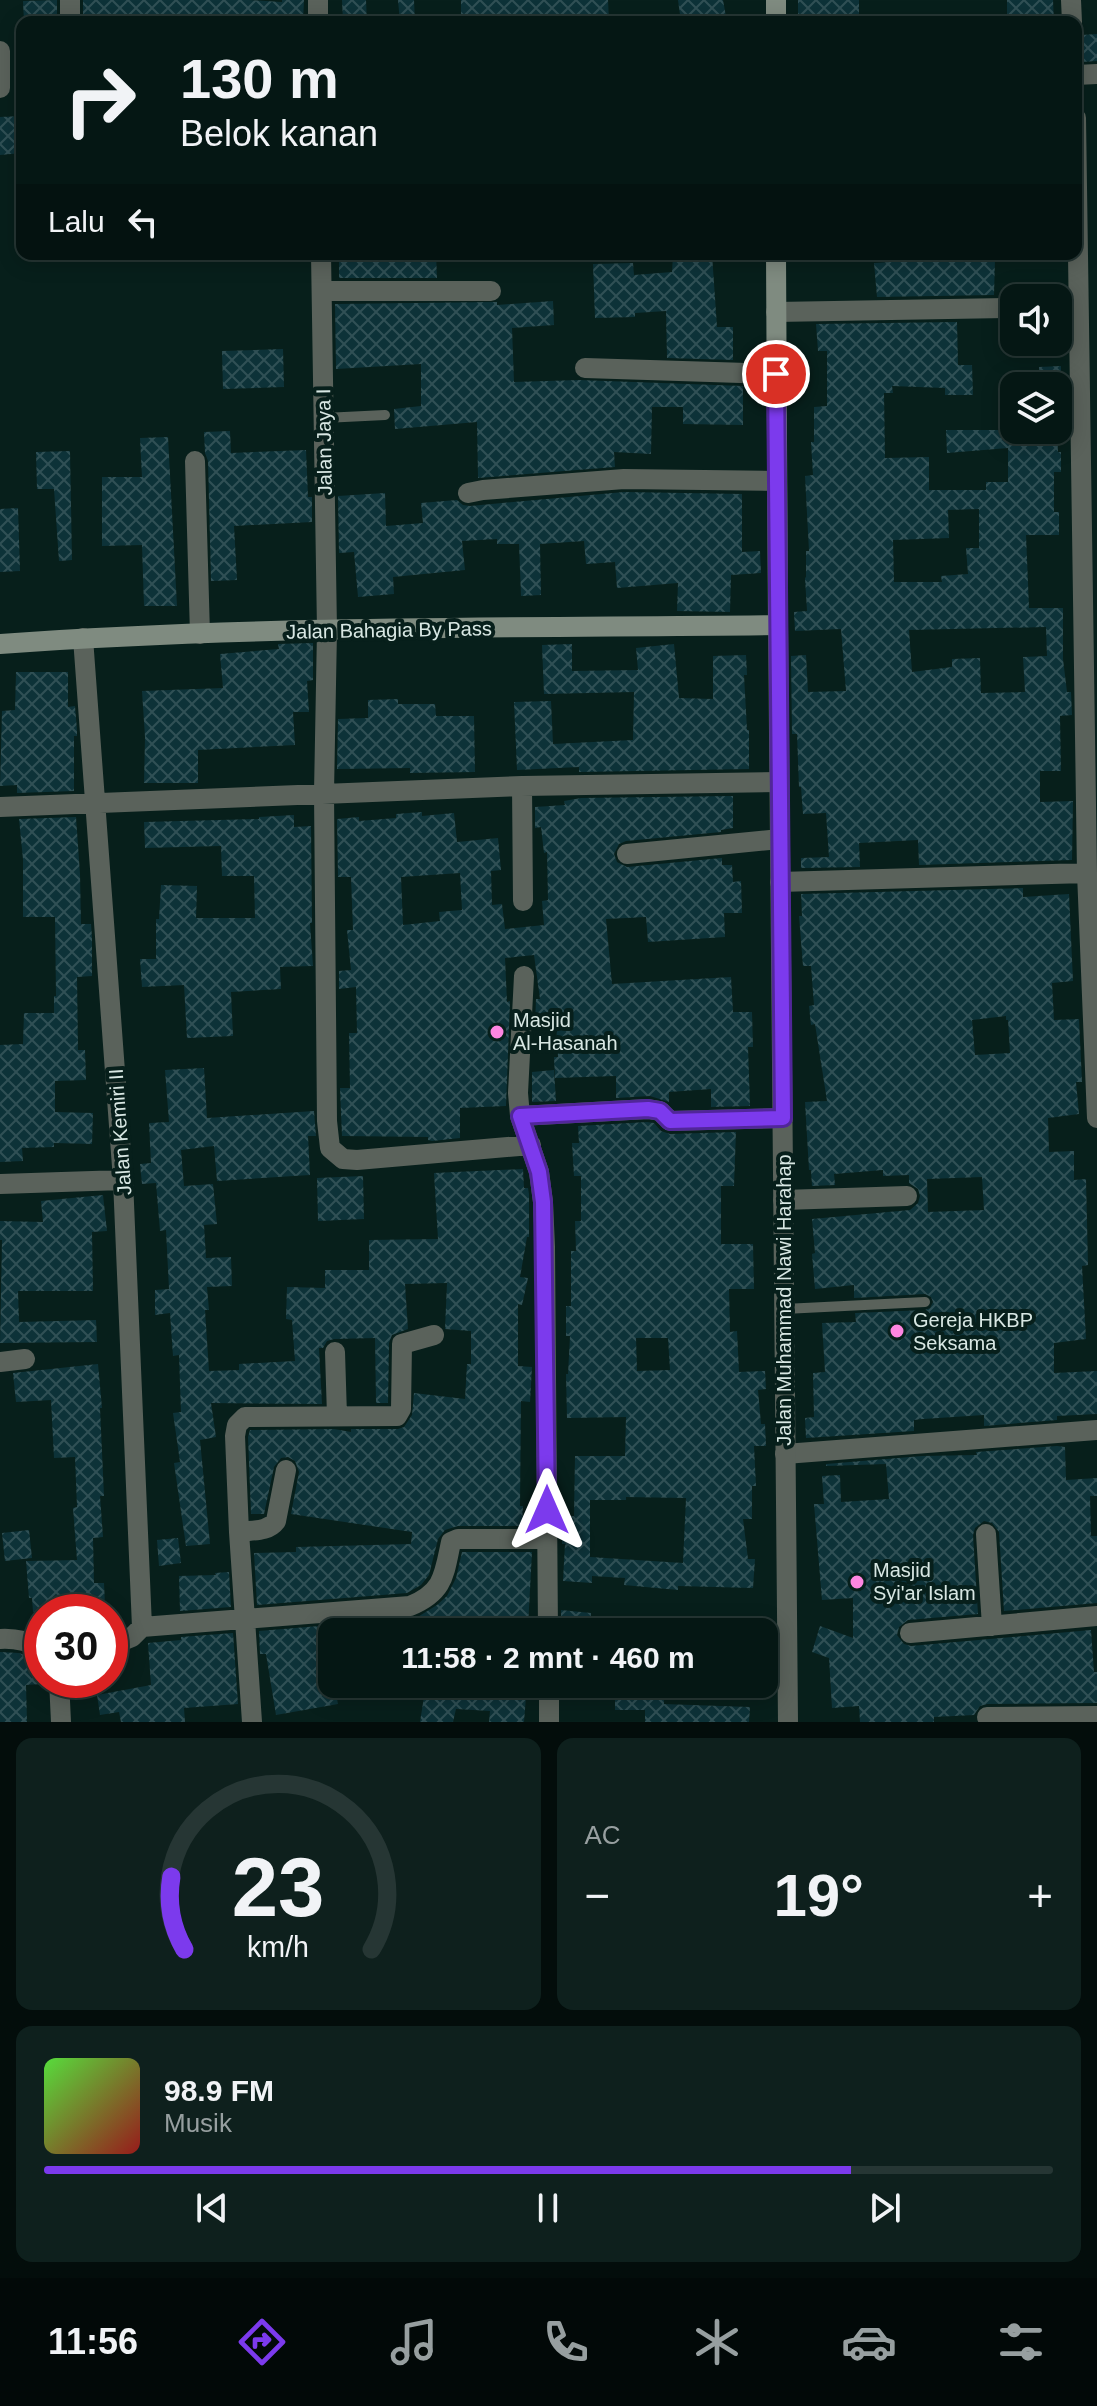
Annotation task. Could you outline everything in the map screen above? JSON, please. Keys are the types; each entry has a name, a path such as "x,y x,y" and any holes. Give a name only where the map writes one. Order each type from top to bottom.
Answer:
{"main road":[{"name":"Jalan Muhammad Nawi Harahap","path":"776,260 778,625"},
{"name":"Jalan Bahagia By Pass","path":"0,644 83,638 327,630 778,625"}],"street":[{"path":"0,51 0,88"},
{"path":"1082,150 1088,181 1090,650 1087,873 1093,933 1097,1118"},
{"name":"Jalan Jaya I","path":"321,260 327,630 324,793 327,1121 330,1148 343,1159 357,1160 531,1145"},
{"path":"322,291 491,291"},
{"path":"776,312 1000,308"},
{"path":"585,368 776,374"},
{"path":"195,461 200,634"},
{"path":"468,493 624,479 777,481"},
{"name":"Jalan Muhammad Nawi Harahap","path":"778,625 788,1722"},
{"name":"Jalan Kemiri II","path":"83,638 123,1180 142,1627"},
{"path":"0,807 522,786 779,782"},
{"path":"522,786 523,901"},
{"path":"627,854 780,839"},
{"path":"780,882 1087,873"},
{"path":"524,976 518,1093 520,1116 539,1172 543,1202 548,1618"},
{"path":"520,1116 648,1109 660,1111 670,1121 783,1118"},
{"path":"0,1184 123,1180"},
{"path":"783,1200 907,1196"},
{"path":"252,1722 239,1532 237,1425 245,1417 397,1416 401,1409 402,1344 434,1335"},
{"path":"335,1352 337,1416"},
{"path":"0,1362 25,1359"},
{"path":"785,1454 1097,1430"},
{"path":"239,1532 273,1525 286,1470"},
{"path":"986,1534 992,1626"},
{"path":"128,1639 142,1627 410,1606 432,1594 441,1585 451,1542 458,1539 547,1539"},
{"path":"910,1633 1097,1616"},
{"path":"0,1639 24,1641"},
{"path":"60,1698 61,1722"},
{"path":"549,1698 549,1722"},
{"path":"987,1717 1097,1716"}],"lane":[{"path":"324,418 385,415"},
{"path":"784,1309 925,1302"}],"building":[{"path":"57,0 57,16 24,16 23,1"},
{"path":"83,0 304,0 303,16 83,16"},
{"path":"342,0 366,0 367,16 343,16"},
{"path":"398,0 414,0 415,16 399,16"},
{"path":"461,0 608,0 609,16 461,16"},
{"path":"678,0 723,0 726,16 680,16"},
{"path":"798,0 859,0 859,16 798,16"},
{"path":"1007,0 1053,0 1054,16 1007,16"},
{"path":"1097,34 1097,61 1082,62 1082,35"},
{"path":"16,116 16,154 0,155 0,117"},
{"path":"339,260 436,260 437,278 339,278"},
{"path":"673,260 712,260 717,327 733,327 733,360 667,358 666,311 635,313 635,317 595,318 593,264 633,263 634,275 672,272"},
{"path":"995,260 994,295 877,297 874,263"},
{"path":"553,301 554,325 512,328 514,382 579,380 743,386 743,425 683,424 683,407 652,407 651,454 614,452 615,467 478,478 477,422 395,429 394,409 421,406 421,364 336,369 335,304 497,302 497,305"},
{"path":"957,322 958,365 972,365 973,395 945,395 945,388 892,386 893,393 884,393 885,458 929,457 929,490 986,490 986,482 1008,482 1008,448 947,453 946,430 1000,430 1000,444 1058,444 1061,472 1054,472 1054,512 1059,512 1059,535 1026,535 1029,608 1063,608 1063,659 1067,692 1071,692 1072,715 1060,716 1061,771 1040,771 1040,802 1073,801 1072,860 919,865 918,840 859,843 860,867 801,868 801,858 829,857 826,813 803,814 797,734 792,734 791,656 806,655 808,692 846,691 841,629 795,631 794,612 807,611 805,578 806,551 809,551 805,476 813,475 811,442 814,442 814,407 827,406 827,351 818,351 816,324","holes":["979,509 979,548 966,548 968,574 941,576 942,582 894,582 893,540 949,538 948,510","1046,627 1047,656 1023,657 1025,692 981,693 980,658 952,659 952,667 912,672 909,630"]},
{"path":"283,349 284,387 223,389 222,351"},
{"path":"1061,366 1061,372 1039,372 1039,367"},
{"path":"230,431 231,453 306,450 312,522 234,526 237,580 211,581 208,461 204,432"},
{"path":"168,437 177,606 144,606 142,545 102,546 102,477 142,477 140,438"},
{"path":"70,451 72,560 59,561 54,489 37,489 36,452"},
{"path":"624,492 742,494 742,552 760,551 761,573 731,575 730,612 677,611 678,583 617,588 615,562 586,564 584,541 540,544 541,595 521,596 519,544 497,544 497,539 462,541 465,570 393,577 394,594 358,597 354,552 339,553 338,496 385,493 386,526 423,523 421,503 457,500 470,506"},
{"path":"18,508 20,571 0,572 0,509"},
{"path":"313,643 313,680 307,681 309,712 293,712 295,745 198,750 198,783 144,783 142,691 223,688 220,654 279,649 278,644"},
{"path":"572,644 572,671 638,670 636,648 674,644 679,698 713,699 713,656 746,655 747,675 744,675 749,769 579,772 579,767 517,770 514,702 551,701 553,744 633,740 634,692 544,694 542,645"},
{"path":"16,672 68,672 68,707 75,706 77,730 77,736 74,736 74,791 17,793 17,785 0,786 2,711 15,710"},
{"path":"398,699 398,704 435,704 436,716 474,716 475,772 410,773 410,768 337,769 338,719 368,718 368,700"},
{"path":"733,796 733,828 721,832 626,841 619,844 614,854 617,862 627,867 722,858 722,865 732,865 733,882 741,881 742,913 724,913 725,937 648,942 646,917 606,919 612,984 731,977 733,1012 752,1012 753,1047 748,1047 750,1106 711,1107 711,1089 669,1092 669,1102 650,1096 616,1098 616,1076 555,1078 554,1057 558,1057 556,1023 535,1024 536,999 540,999 534,955 505,958 507,1002 510,1001 506,1106 460,1108 460,1138 432,1141 428,1137 342,1136 340,1088 350,1088 349,1033 357,1033 356,987 339,989 339,971 351,970 347,930 353,930 351,877 338,877 337,819 359,817 359,821 396,818 396,814 422,812 422,816 454,813 457,842 498,838 501,870 491,871 492,905 502,904 505,929 544,925 542,901 548,900 547,852 544,853 541,827 535,828 535,807 565,805 564,801 581,798","holes":["460,873 462,910 439,912 440,921 403,925 401,877"]},
{"path":"294,815 294,827 311,826 313,966 280,967 281,989 231,992 233,1036 187,1038 184,985 142,987 140,959 156,959 156,919 159,919 161,885 197,886 196,918 255,918 254,876 222,876 221,846 145,848 144,822"},
{"path":"76,817 81,924 91,924 92,937 92,976 77,977 78,1050 85,1050 86,1080 55,1081 55,1112 93,1113 92,1144 54,1143 54,1147 22,1148 23,1161 0,1162 0,1045 23,1044 24,1013 54,1013 56,996 55,917 23,917 19,819"},
{"path":"1023,888 1023,897 1069,894 1073,981 1052,983 1054,1020 1079,1019 1082,1082 1076,1082 1079,1114 1048,1118 1049,1152 1074,1151 1074,1180 1086,1179 1088,1265 1082,1266 1086,1339 1054,1343 1054,1373 1097,1371 1097,1414 984,1426 984,1415 923,1419 914,1420 914,1431 806,1438 805,1418 814,1417 813,1373 825,1372 822,1323 856,1322 855,1313 925,1310 933,1302 925,1294 854,1298 854,1285 815,1289 812,1219 910,1210 918,1203 920,1196 918,1189 909,1183 909,1175 883,1176 883,1170 834,1174 835,1185 812,1186 805,1102 827,1101 815,1024 811,1025 809,1006 814,1005 811,966 803,966 799,916 802,916 801,894","holes":["1006,1016 1010,1053 975,1055 972,1020","982,1177 984,1210 928,1212 927,1179"]},
{"path":"204,1068 207,1118 314,1111 316,1136 308,1136 310,1175 217,1181 214,1146 181,1150 184,1186 213,1184 217,1224 204,1225 206,1258 231,1257 232,1286 207,1287 209,1310 205,1310 209,1371 239,1370 239,1364 295,1361 292,1320 286,1319 287,1287 325,1288 325,1270 369,1270 369,1240 438,1239 434,1173 523,1169 524,1188 528,1188 529,1194 529,1237 520,1277 528,1278 522,1305 518,1304 518,1366 532,1367 530,1402 521,1401 522,1526 458,1526 445,1530 438,1539 429,1575 421,1585 407,1593 257,1605 254,1553 296,1552 296,1547 411,1544 412,1532 291,1514 299,1472 295,1461 288,1457 281,1458 274,1467 264,1514 251,1514 248,1437 250,1430 334,1429 351,1432 351,1429 398,1429 404,1427 412,1415 414,1393 465,1399 467,1364 471,1364 471,1331 445,1329 447,1283 405,1284 408,1329 392,1335 389,1343 388,1403 376,1403 375,1338 334,1339 319,1348 322,1404 211,1403 216,1437 200,1440 210,1544 186,1546 174,1463 180,1462 173,1413 181,1412 179,1355 173,1356 170,1313 155,1315 155,1290 169,1289 166,1230 160,1231 156,1183 142,1184 140,1164 151,1163 149,1123 169,1122 165,1070"},
{"path":"554,1070 556,1101 532,1102 532,1072"},
{"path":"647,1122 670,1134 736,1132 734,1186 721,1186 721,1244 753,1244 754,1289 729,1289 730,1332 737,1331 739,1372 765,1371 766,1389 758,1390 766,1446 754,1446 756,1486 752,1486 752,1519 743,1519 748,1559 755,1559 753,1588 678,1586 678,1590 624,1585 625,1578 592,1576 592,1583 563,1581 565,1544 562,1544 562,1516 574,1516 575,1456 625,1456 626,1417 567,1418 566,1374 570,1336 566,1336 566,1306 571,1306 571,1251 576,1251 575,1221 581,1221 581,1176 574,1176 572,1143 579,1143 578,1126","holes":["636,1338 668,1338 670,1370 637,1371","626,1497 686,1498 683,1563 590,1557 590,1500 626,1500"]},
{"path":"363,1176 364,1219 318,1221 317,1178"},
{"path":"103,1195 107,1231 92,1232 93,1291 18,1291 19,1322 96,1320 97,1342 0,1343 0,1221 43,1222 41,1201"},
{"path":"98,1364 104,1496 100,1496 103,1537 93,1538 94,1583 104,1583 104,1594 29,1594 26,1561 77,1560 73,1508 77,1507 75,1457 54,1458 51,1400 16,1402 13,1373"},
{"path":"1065,1447 1066,1480 1097,1478 1097,1496 1090,1496 1091,1536 1097,1536 1097,1603 1004,1611 999,1532 992,1523 984,1521 975,1528 973,1535 978,1614 908,1620 899,1627 897,1635 904,1644 911,1646 1091,1630 1094,1672 1097,1672 1097,1703 987,1704 980,1706 974,1715 934,1717 934,1722 860,1722 859,1706 832,1708 829,1658 812,1652 820,1626 853,1638 853,1598 822,1600 814,1504 824,1504 822,1476 840,1475 841,1502 889,1499 886,1464 826,1464 977,1455 976,1452"},
{"path":"29,1530 32,1558 5,1561 2,1533"},
{"path":"178,1538 181,1563 159,1566 157,1540"},
{"path":"462,1552 532,1552 528,1618 416,1618 447,1596 456,1578"},
{"path":"229,1572 231,1607 180,1611 179,1576"},
{"path":"561,1610 591,1613 591,1618 561,1618"},
{"path":"318,1626 318,1698 337,1698 338,1704 276,1715 266,1654 260,1654 259,1631"},
{"path":"233,1633 238,1704 184,1708 185,1722 121,1722 119,1712 100,1715 97,1698 128,1698 128,1689 151,1685 148,1643 181,1640 181,1637"},
{"path":"0,1652 19,1653 24,1655 27,1722 0,1722"},
{"path":"424,1698 526,1698 524,1722 489,1722 490,1711 456,1709 453,1722 420,1722"},
{"path":"615,1698 664,1698 664,1704 750,1707 749,1722 645,1722 645,1710 615,1710"}],"place":[{"name":"Masjid Al-Hasanah","path":"497,1032"},
{"name":"Gereja HKBP Seksama","path":"897,1331"},
{"name":"Masjid Syi'ar Islam","path":"857,1582"}],"route":[{"path":"547,1510 543,1202 539,1172 520,1116 657,1109 670,1121 783,1118 776,374"}]}
